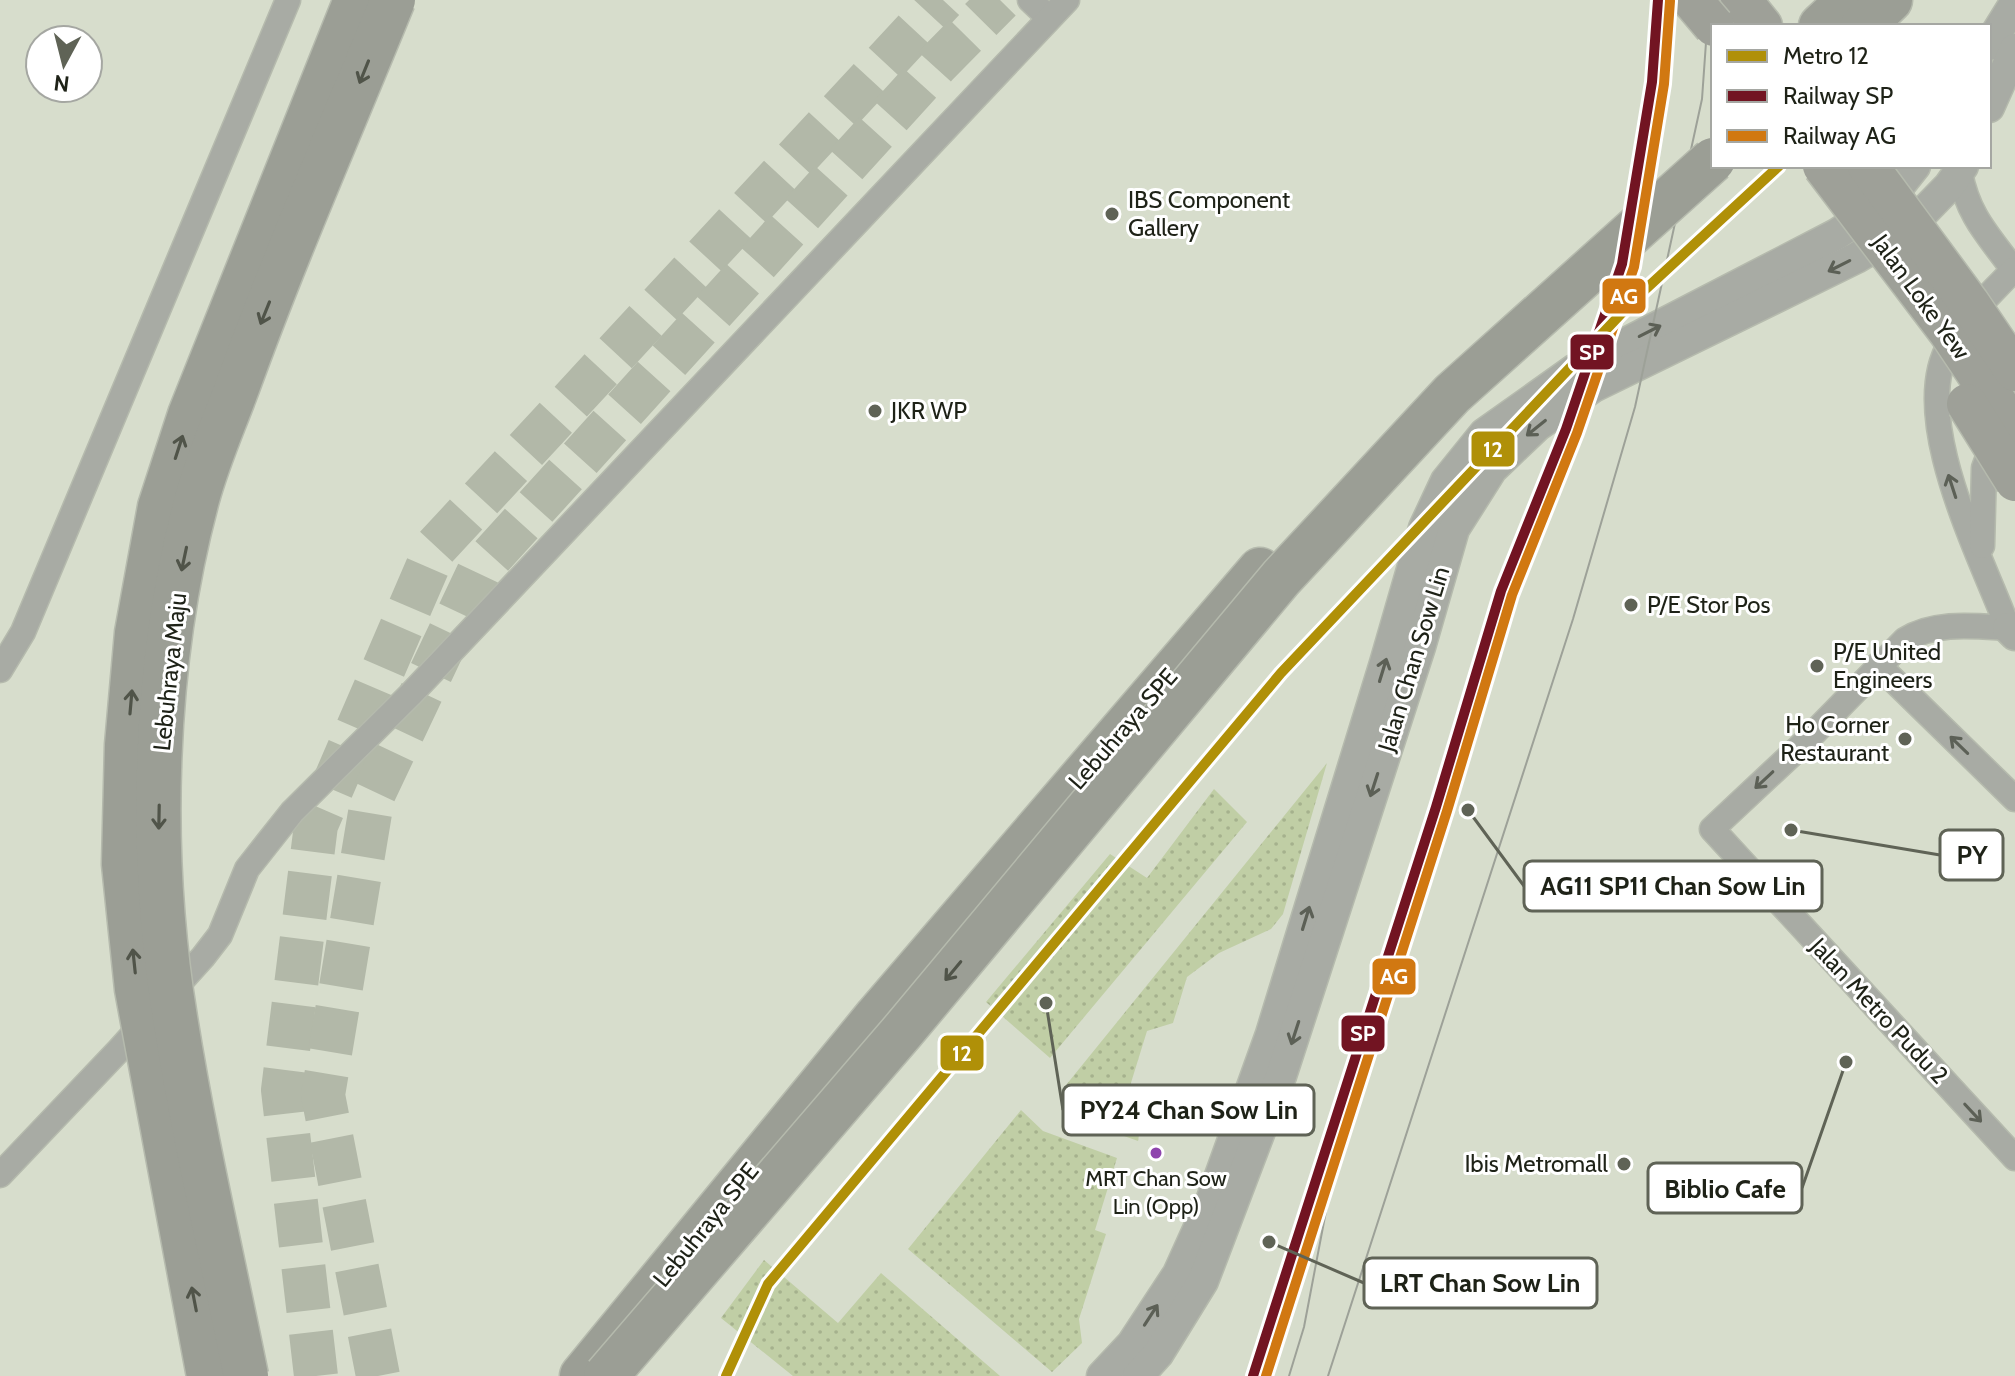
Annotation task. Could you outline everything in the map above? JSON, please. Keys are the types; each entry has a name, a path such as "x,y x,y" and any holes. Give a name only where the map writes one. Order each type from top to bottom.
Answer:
{"highway":[{"name":"Lebuhraya Maju","path":"209,1376 137,989 124,864 127,745 137,633 160,507 190,415 356,0"},
{"name":"Lebuhraya Maju","path":"246,1376 174,1017 161,898 159,802 167,650 197,498 260,324 393,0"},
{"path":"1692,0 1712,24"},
{"path":"1741,0 1760,24"},
{"path":"1823,24 1849,0"},
{"path":"1865,24 1890,0"},
{"name":"Lebuhraya SPE","path":"582,1376 877,1016 1260,570 1440,382 1711,129"},
{"name":"Lebuhraya SPE","path":"606,1376 902,1032 1281,578 1452,394 1711,162"},
{"name":"Jalan Loke Yew","path":"1825,168 1949,332 2015,430"},
{"name":"Jalan Loke Yew","path":"1870,168 2015,371"},
{"path":"1882,242 1917,323 2015,481"},
{"path":"1931,250 1980,279 2015,325"}],"street":[{"path":"0,670 23,632 288,0"},
{"path":"1030,0 1049,18"},
{"path":"0,1175 203,957 220,935 247,869 292,812 411,694 1067,0"},
{"path":"1991,42 2015,3"},
{"path":"1991,103 2015,49"},
{"name":"Jalan Chan Sow Lin","path":"1102,1376 1132,1344 1178,1274 1211,1201 1271,1034 1424,528 1446,481 1484,434 1574,370 1837,234 1888,200 1913,168"},
{"path":"1962,170 1963,192 1973,215 2014,271 1949,344 1937,375 1936,411 1944,459 1954,492 2012,631 1959,626 1919,631 1878,665 2015,799"},
{"name":"Jalan Chan Sow Lin","path":"1138,1376 1158,1354 1203,1281 1281,1076 1420,647 1454,529 1492,469 1537,426 1593,387 1856,258 1910,226 1962,170"},
{"path":"1935,201 1955,205 1973,215"},
{"path":"1981,558 1984,468 2000,425 2015,404"},
{"name":"Jalan Metro Pudu 2","path":"1878,665 1805,742 1712,829 2015,1158"}],"green space":[{"path":"1327,763 1283,914 1271,929 1219,953 1187,977 1173,1023 1147,1031 1130,1086 1140,1129 1138,1141 1068,1116 1062,1090"},
{"path":"1214,789 1247,822 1050,1058 986,1002 1110,854 1147,878"},
{"path":"1021,1110 1043,1131 1117,1158 1095,1230 1106,1234 1079,1319 1082,1343 1052,1372 908,1249"},
{"path":"764,1260 838,1323 881,1273 1000,1376 793,1376 721,1318"}],"tunnel":[{"path":"316,1376 283,1090 316,825 436,547 943,0"},
{"path":"378,1376 323,1095 373,795 480,569 937,64 1000,0"}],"tram line":[{"path":"1328,1376 1573,619 1635,407 1702,99 1709,0"},
{"path":"1289,1376 1304,1327 1353,1069"}],"metro line":[{"name":"12","path":"726,1376 768,1284 1281,673 1636,298 1777,168"}],"rail line":[{"name":"SP","path":"1253,1376 1436,807 1501,591 1566,429 1622,264 1652,82 1658,0"},
{"name":"AG","path":"1266,1376 1447,811 1512,595 1577,433 1634,267 1664,84 1670,1"}],"place":[{"name":"IBS Component Gallery","path":"1112,214"},
{"name":"JKR WP","path":"875,411"},
{"name":"P/E Stor Pos","path":"1631,605"},
{"name":"P/E United Engineers","path":"1817,666"},
{"name":"Ho Corner Restaurant","path":"1905,739"},
{"name":"AG11 SP11 Chan Sow Lin","path":"1468,810"},
{"name":"PY","path":"1791,830"},
{"name":"PY24 Chan Sow Lin","path":"1046,1003"},
{"name":"Biblio Cafe","path":"1846,1062"},
{"name":"MRT Chan Sow Lin (Opp)","path":"1156,1153"},
{"name":"Ibis Metromall","path":"1624,1164"},
{"name":"LRT Chan Sow Lin","path":"1269,1242"}]}
